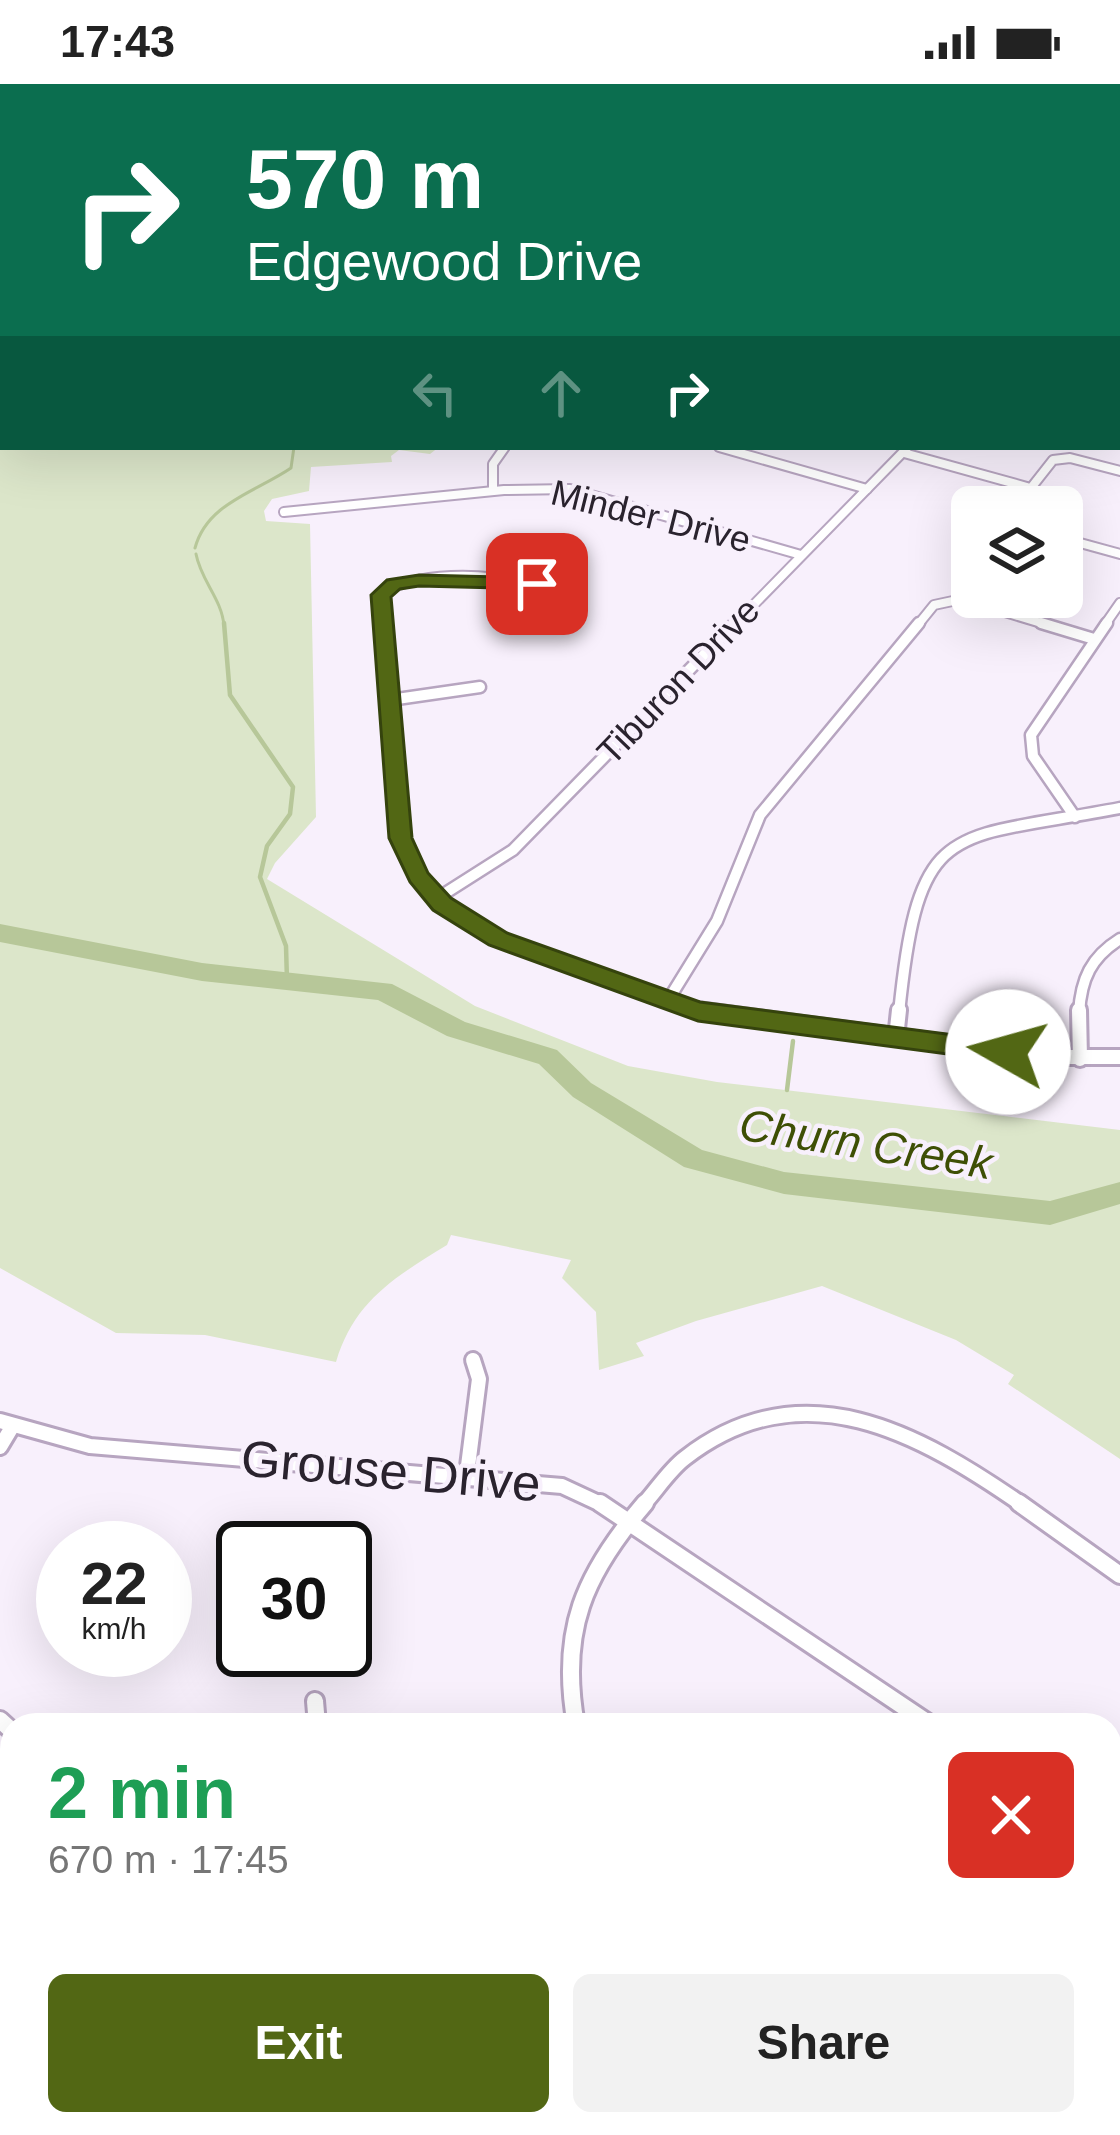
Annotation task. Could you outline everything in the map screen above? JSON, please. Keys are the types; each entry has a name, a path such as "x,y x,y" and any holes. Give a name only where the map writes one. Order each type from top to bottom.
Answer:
{"street":[{"path":"493,488 494,464 504,450"},
{"path":"729,450 867,489"},
{"path":"906,450 1025,486"},
{"name":"Tiburon Drive","path":"436,898 513,850 906,450"},
{"path":"1029,486 1045,465 1058,458 1120,471"},
{"name":"Minder Drive","path":"284,512 407,502 493,488 560,488 593,493 802,555"},
{"path":"1083,544 1120,554"},
{"path":"576,592 484,579 419,580 389,586 381,595 401,838 411,865 436,898 498,939 717,1016 1080,1059 1120,1057"},
{"path":"667,1002 717,921 760,814 934,605 962,598 1094,639"},
{"path":"1075,818 1033,756 1031,735 1120,603"},
{"path":"390,700 480,687"},
{"path":"896,1038 917,904 934,861 972,836 1120,808"},
{"path":"1080,1059 1078,1010 1083,980 1096,956 1120,939"},
{"path":"467,1474 478,1379 473,1360"},
{"path":"574,1713 566,1661 572,1619 590,1579 628,1522 665,1473 714,1435 777,1414 841,1412 927,1442 1120,1575"},
{"path":"0,1447 6,1424"},
{"name":"Grouse Drive","path":"6,1424 64,1442 129,1450 467,1474 562,1486 628,1522 913,1713"},
{"path":"315,1701 316,1713"}],"green space":[{"path":"0,450 399,450 391,456 392,462 311,467 309,491 272,499 264,511 266,521 310,524 316,817 275,863 267,879 475,1006 628,1066 717,1082 1120,1130 1120,1459 1008,1384 1014,1375 956,1340 822,1286 636,1343 644,1356 599,1370 596,1312 562,1278 571,1260 451,1235 447,1245 394,1280 365,1307 336,1362 205,1335 116,1333 0,1268"}],"waterway":[{"path":"195,548 221,509 291,468 294,450"},
{"path":"196,554 224,626"},
{"path":"224,623 230,695 293,787 290,814 267,846 260,877 286,946 287,981"},
{"name":"Churn Creek","path":"0,933 202,972 383,991 456,1029 548,1057 582,1090 694,1159 784,1183 1050,1213 1120,1193"},
{"path":"787,1090 793,1041"}],"route":[{"path":"537,584 419,580 394,584 381,595 401,838 418,877 442,904 498,939 698,1012 1008,1052"}]}
